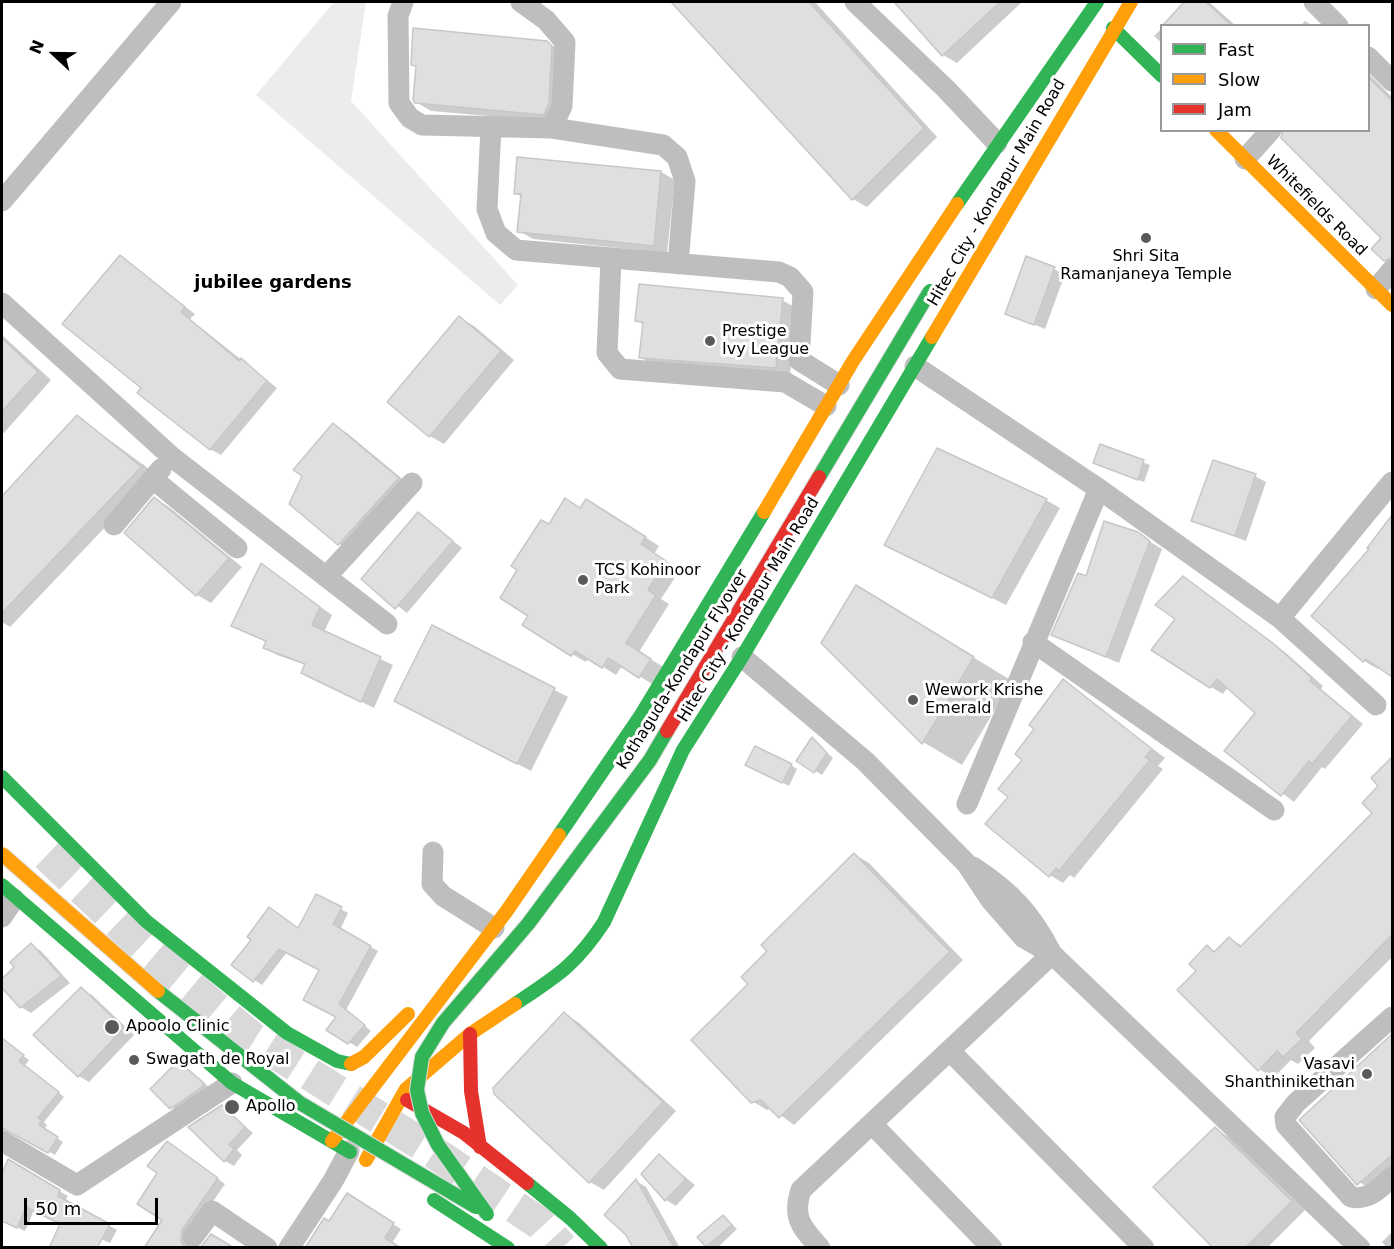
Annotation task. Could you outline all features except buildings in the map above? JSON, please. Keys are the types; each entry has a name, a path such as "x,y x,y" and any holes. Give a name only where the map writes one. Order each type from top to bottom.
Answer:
{"main road":[{"name":"Hitec City - Kondapur Main Road","path":"349,1151 438,1058 569,968 588,947 604,922 682,750 742,657 1113,28 1131,2"},
{"name":"Hitec City - Kondapur Main Road","path":"349,1151 378,1081 494,928 641,715 722,584 832,382 1095,4"},
{"path":"1113,28 1160,75"},
{"name":"Whitefields Road","path":"1218,132 1392,305"},
{"path":"939,260 954,208"},
{"name":"Kothaguda-Kondapur Flyover","path":"2,854 130,969 300,1103 492,1217 438,1145 422,1113 417,1090 422,1057 443,1023 528,924 650,760 931,286"},
{"path":"2,777 146,921 287,1033 337,1060 351,1064 364,1057 395,1025 459,972"},
{"path":"8,892 232,1083 394,1175"},
{"path":"470,1034 468,1068 471,1108 480,1147"},
{"path":"378,1081 464,1133 570,1218 601,1248"},
{"path":"424,1194 508,1248"}],"street":[{"path":"2,201 171,2"},
{"path":"403,2 398,16 399,103 410,118 422,125 552,128 663,144 677,157 685,181 678,264"},
{"path":"520,2 546,20 566,42 562,106 552,128"},
{"path":"855,2 946,89 997,143"},
{"path":"1314,2 1336,24"},
{"path":"1370,59 1392,81"},
{"path":"491,127 487,209 496,233 516,250 779,272 790,277 803,292 799,360 786,382"},
{"path":"1245,159 1269,132"},
{"path":"611,259 607,353 620,369 786,382 820,402"},
{"path":"1376,288 1392,270"},
{"path":"2,303 172,457 387,624"},
{"path":"799,360 832,382"},
{"path":"915,366 1099,489 1280,618 1376,705"},
{"path":"114,525 172,457"},
{"path":"153,480 237,548"},
{"path":"1280,618 1392,482"},
{"path":"326,577 412,483"},
{"path":"967,804 1099,489"},
{"path":"1033,642 1274,810"},
{"path":"742,657 865,761 966,862 990,899 1024,938 1052,954 1360,1248"},
{"path":"433,852 432,884 443,896 494,928"},
{"path":"2,917 8,892"},
{"path":"820,1248 799,1222 796,1206 801,1190 1052,954"},
{"path":"1392,1017 1296,1103 1285,1117 1286,1125 1331,1178 1352,1197 1360,1199 1374,1193 1392,1177"},
{"path":"950,1051 1144,1248"},
{"path":"2,1141 77,1185 232,1083"},
{"path":"872,1124 992,1248"},
{"path":"289,1248 333,1181 349,1151"},
{"path":"193,1237 212,1211 267,1248"}],"shaded area":[{"path":"334,2 366,2 351,101 518,285 500,305 256,95"}],"tunnel":[{"path":"47,855 150,953 252,1038 426,1147 539,1223 562,1248"}],"traffic: fast":[{"path":"957,204 1097,2"},
{"path":"1113,28 1160,74"},
{"path":"819,477 930,291"},
{"path":"515,1004 565,969 594,937 604,922 683,750 742,657 932,337"},
{"path":"559,835 641,715 764,512"},
{"path":"487,1214 438,1145 422,1113 417,1090 422,1057 443,1023 528,924 650,760 667,731"},
{"path":"2,777 146,921 287,1033 337,1061 351,1064"},
{"path":"2,885 232,1083 350,1152"},
{"path":"158,991 300,1103 476,1207"},
{"path":"527,1183 570,1218 601,1248"},
{"path":"434,1200 508,1248"}],"traffic: slow":[{"path":"932,337 1131,2"},
{"path":"1218,132 1392,305"},
{"path":"764,512 853,361 957,204"},
{"path":"332,1141 506,912 559,835"},
{"path":"2,854 158,991"},
{"path":"366,1160 406,1089 470,1034 515,1004"},
{"path":"351,1064 364,1057 408,1014"}],"traffic: jam":[{"path":"667,731 819,477"},
{"path":"470,1034 471,1091 480,1147"},
{"path":"407,1100 464,1133 527,1183"}],"place":[{"name":"Shri Sita Ramanjaneya Temple","path":"1146,238"},
{"name":"Prestige Ivy League","path":"710,341"},
{"name":"TCS Kohinoor Park","path":"583,580"},
{"name":"Wework Krishe Emerald","path":"913,700"},
{"name":"Apoolo Clinic","path":"112,1027"},
{"name":"Swagath de Royal","path":"134,1060"},
{"name":"Vasavi Shanthinikethan","path":"1367,1074"},
{"name":"Apollo","path":"232,1107"}],"district":[{"name":"jubilee gardens","path":"273,283"}]}
